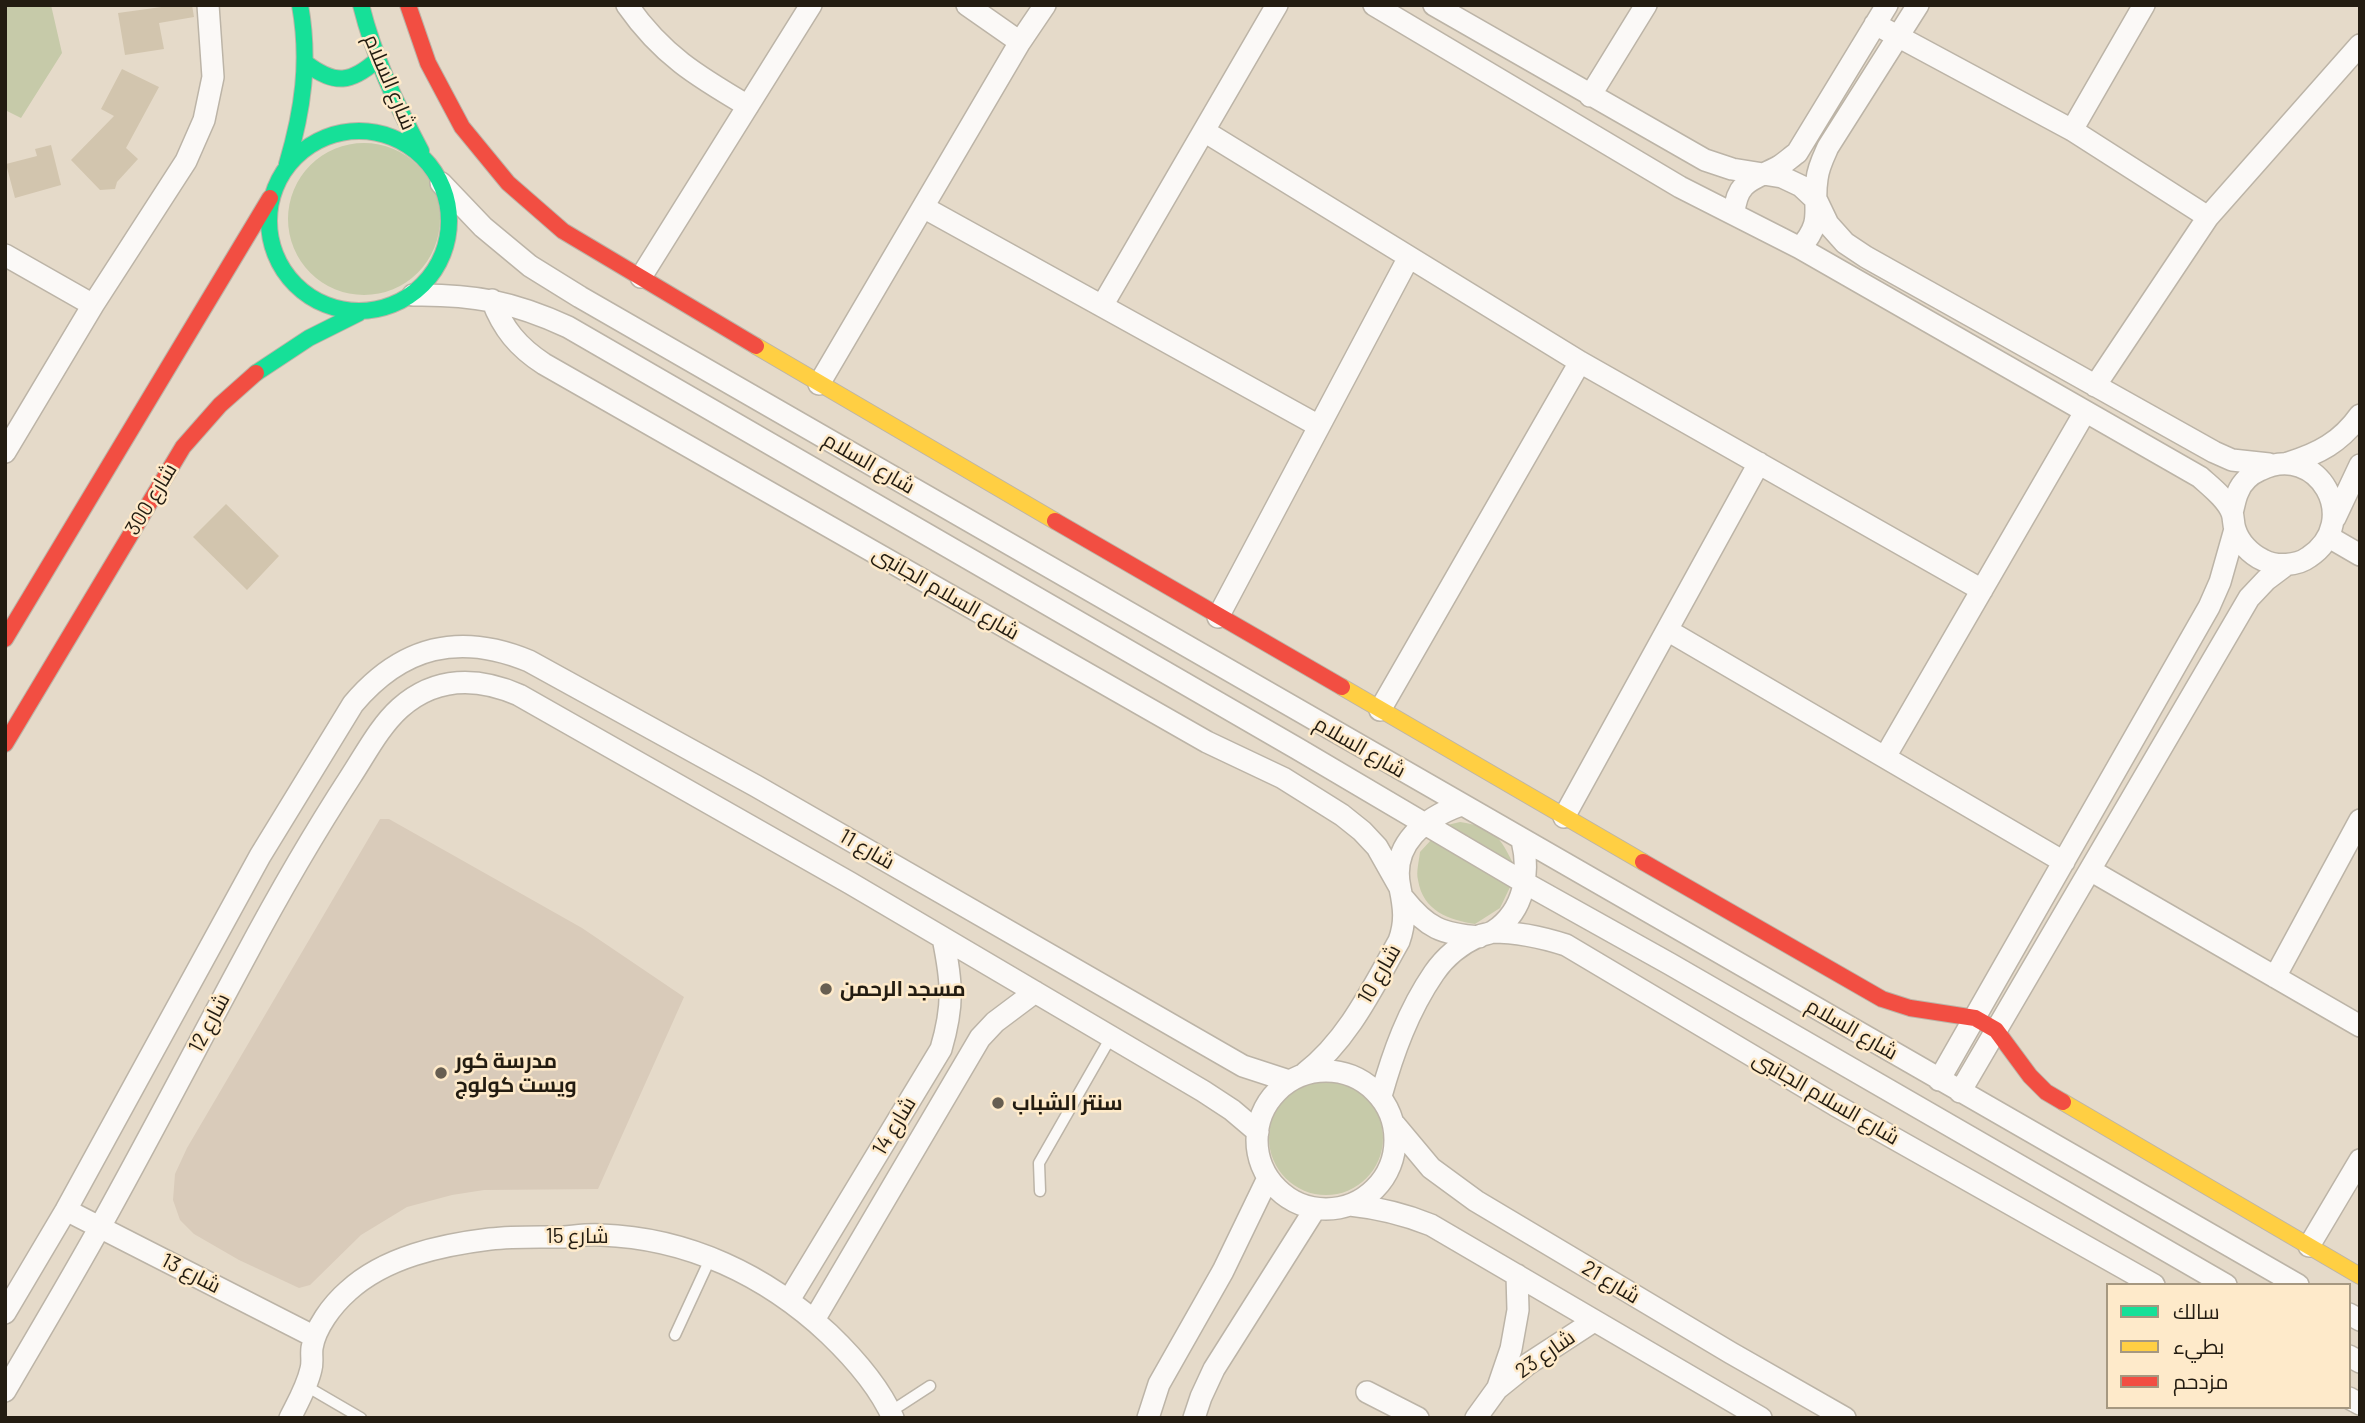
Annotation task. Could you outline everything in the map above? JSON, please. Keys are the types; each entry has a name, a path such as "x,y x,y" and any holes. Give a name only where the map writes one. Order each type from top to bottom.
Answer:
{"street":[{"path":"5,452 93,305 186,161 204,120 213,77 208,5"},
{"path":"5,639 272,196 286,167 301,117 307,64 300,5"},
{"name":"شارع السلام","path":"361,5 377,60 398,109 424,157"},
{"path":"408,5 428,64 463,127 508,183 563,231 1218,617 1882,999 1910,1008 1975,1018 1996,1030 2030,1076 2046,1092 2360,1276"},
{"path":"627,5 646,32 690,71 748,106"},
{"path":"641,277 811,5"},
{"path":"967,5 1020,42"},
{"path":"819,384 1020,42 1045,5"},
{"path":"1102,306 1278,5"},
{"path":"1374,5 1680,187 1800,248 2200,477 2223,499 2246,549 2264,561 2286,565 2304,561 2318,551 2360,465"},
{"path":"1434,5 1705,160 1732,169 1782,177 1801,186 1817,201 1828,224 1844,243 2214,452 2232,460 2307,469 2322,481 2332,499 2331,528 2360,555"},
{"path":"1590,96 1646,5"},
{"path":"1734,214 1740,189 1749,180 1780,166 1797,153 1886,5"},
{"path":"1800,248 1809,239 1814,227 1816,183 1820,164 1828,147 1918,5"},
{"path":"2072,130 2144,5"},
{"path":"1875,24 2072,130 2208,217"},
{"path":"2095,386 2208,217 2360,45"},
{"path":"307,64 322,77 342,80 362,74 377,60"},
{"path":"272,196 269,223 274,251 287,276 307,295 331,307 359,313 390,307 413,295 434,272 447,244 450,213 441,183 424,157 398,139 368,130 337,132 309,145 286,167"},
{"path":"1204,131 1580,362 1982,590"},
{"name":"شارع السلام","path":"441,183 483,227 530,266 580,297 2294,1283"},
{"path":"923,207 1319,426"},
{"path":"5,255 93,305"},
{"path":"1218,617 1409,257"},
{"name":"شارع السلام","path":"413,295 452,294 492,300 531,310 568,327 1525,883 2224,1283"},
{"name":"شارع السلام الجانبى","path":"492,300 500,320 512,338 526,353 544,364 1207,742 1283,778 1342,815 1362,831 1383,857 1401,892 1423,921 1435,929 1449,934 1518,932 1543,937 1566,946 1835,1105 2150,1283"},
{"name":"شارع 300","path":"5,744 176,458 201,423 248,379 274,359 301,342 359,313"},
{"path":"1380,710 1580,362"},
{"path":"1885,757 2085,412"},
{"path":"1939,1080 2209,607 2220,582 2238,491 2252,474 2314,455 2338,440 2360,415"},
{"path":"1564,817 1759,464"},
{"path":"1960,1092 2249,598 2266,580 2286,565"},
{"path":"1667,630 2064,862"},
{"name":"شارع 11","path":"436,648 484,646 529,661 756,786 1243,1066 1297,1077"},
{"name":"شارع 12","path":"5,1313 66,1210 260,856 353,704 369,685 389,668 436,648"},
{"name":"شارع 11","path":"445,684 471,681 496,685 519,695 850,883 1203,1091 1258,1132"},
{"name":"شارع 12","path":"5,1391 100,1227 290,874 337,798 380,731 400,708 421,693 445,684"},
{"path":"1283,778 1298,749"},
{"path":"1423,822 1461,805"},
{"path":"2275,977 2360,820"},
{"name":"شارع 10","path":"1297,1077 1321,1060 1349,1025 1395,948 1404,928 1401,892 1404,849 1423,822"},
{"path":"1381,1096 1401,1031 1434,973 1449,956 1485,934 1513,911 1525,883 1526,861 1522,840"},
{"path":"850,883 869,851"},
{"path":"2090,870 2360,1026"},
{"name":"شارع 14","path":"789,1300 942,1049 952,995 943,938"},
{"path":"1651,996 1670,964"},
{"name":"شارع 14","path":"814,1320 980,1038 995,1022 1035,992"},
{"path":"1322,1070 1346,1073 1369,1084 1381,1096 1395,1125 1396,1145 1392,1165 1382,1182 1368,1196 1350,1205 1315,1209 1289,1198 1269,1178 1260,1162 1257,1144 1264,1108 1275,1093 1297,1077 1322,1070"},
{"name":"شارع 21","path":"1395,1125 1431,1168 1476,1200 1845,1418"},
{"path":"2309,1246 2360,1160"},
{"path":"1148,1418 1159,1384 1223,1271 1269,1178"},
{"name":"شارع 21","path":"1350,1205 1405,1214 1431,1225 1760,1418"},
{"path":"1194,1418 1214,1369 1315,1209"},
{"name":"شارع 13","path":"66,1210 315,1337"},
{"name":"شارع 15","path":"290,1418 306,1386 312,1366 311,1350 315,1337 338,1302 368,1275 393,1262 454,1245 503,1238 600,1235 675,1245 711,1257 752,1276 814,1320 864,1372 892,1415"},
{"name":"شارع 23","path":"1476,1418 1497,1389 1511,1349 1518,1310 1517,1275"},
{"name":"شارع 23","path":"1497,1389 1560,1341 1594,1321"},
{"path":"1367,1392 1418,1418"}],"lane":[{"path":"1040,1191 1039,1163 1111,1037"},
{"path":"675,1335 711,1257"},
{"path":"306,1386 361,1418"},
{"path":"892,1415 930,1386"}],"shaded area":[{"name":"مدرسة كور ويست كولوج","path":"380,819 389,819 582,928 684,997 598,1189 484,1190 407,1207 361,1235 310,1285 299,1288 239,1260 194,1234 180,1220 173,1200 175,1174 187,1148"}],"green space":[{"path":"5,5 51,5 62,53 21,118 5,110"},
{"path":"364,143 393,149 417,166 434,190 440,219 434,248 417,272 393,289 364,295 335,289 311,272 294,248 288,219 294,190 311,166 335,149"},
{"path":"1460,822 1481,827 1495,835 1515,867 1443,826"},
{"path":"1431,840 1511,885 1500,908 1475,924 1456,920 1431,906 1421,891 1417,874 1420,852"},
{"path":"1326,1081 1348,1085 1367,1097 1379,1116 1383,1138 1379,1160 1367,1179 1348,1191 1326,1195 1304,1191 1285,1179 1273,1160 1269,1138 1273,1116 1285,1097 1304,1085"}],"building":[{"path":"192,5 194,17 159,23 164,49 125,55 118,13"},
{"path":"122,69 159,87 126,148 138,159 117,182 115,189 100,190 71,160 114,116 101,109"},
{"path":"51,145 61,185 15,198 6,164 37,156 35,149"},
{"path":"226,504 279,556 247,590 193,537"}],"traffic: fast":[{"path":"287,164 303,85 304,46 300,5"},
{"path":"361,5 386,80 421,151"},
{"path":"307,64 326,75 343,78 359,73 377,60"},
{"path":"359,131 393,138 423,157 442,187 449,221 442,255 423,285 393,304 359,311 325,304 295,285 276,255 269,221 276,187 295,157 325,138 359,131"},
{"path":"256,373 309,338 359,313"}],"traffic: slow":[{"path":"756,346 1055,521"},
{"path":"1342,687 1643,862"},
{"path":"2063,1102 2360,1276"}],"traffic: jam":[{"path":"408,5 428,63 462,127 508,183 563,231 756,346"},
{"path":"5,639 270,198"},
{"path":"5,744 183,447 220,405 256,373"},
{"path":"1055,521 1342,687"},
{"path":"1643,862 1882,999 1910,1008 1975,1018 1996,1030 2030,1076 2046,1092 2063,1102"}],"place":[{"name":"مسجد الرحمن","path":"826,989"},
{"name":"مدرسة كور ويست كولوج","path":"441,1073"},
{"name":"سنتر الشباب","path":"998,1103"}]}
